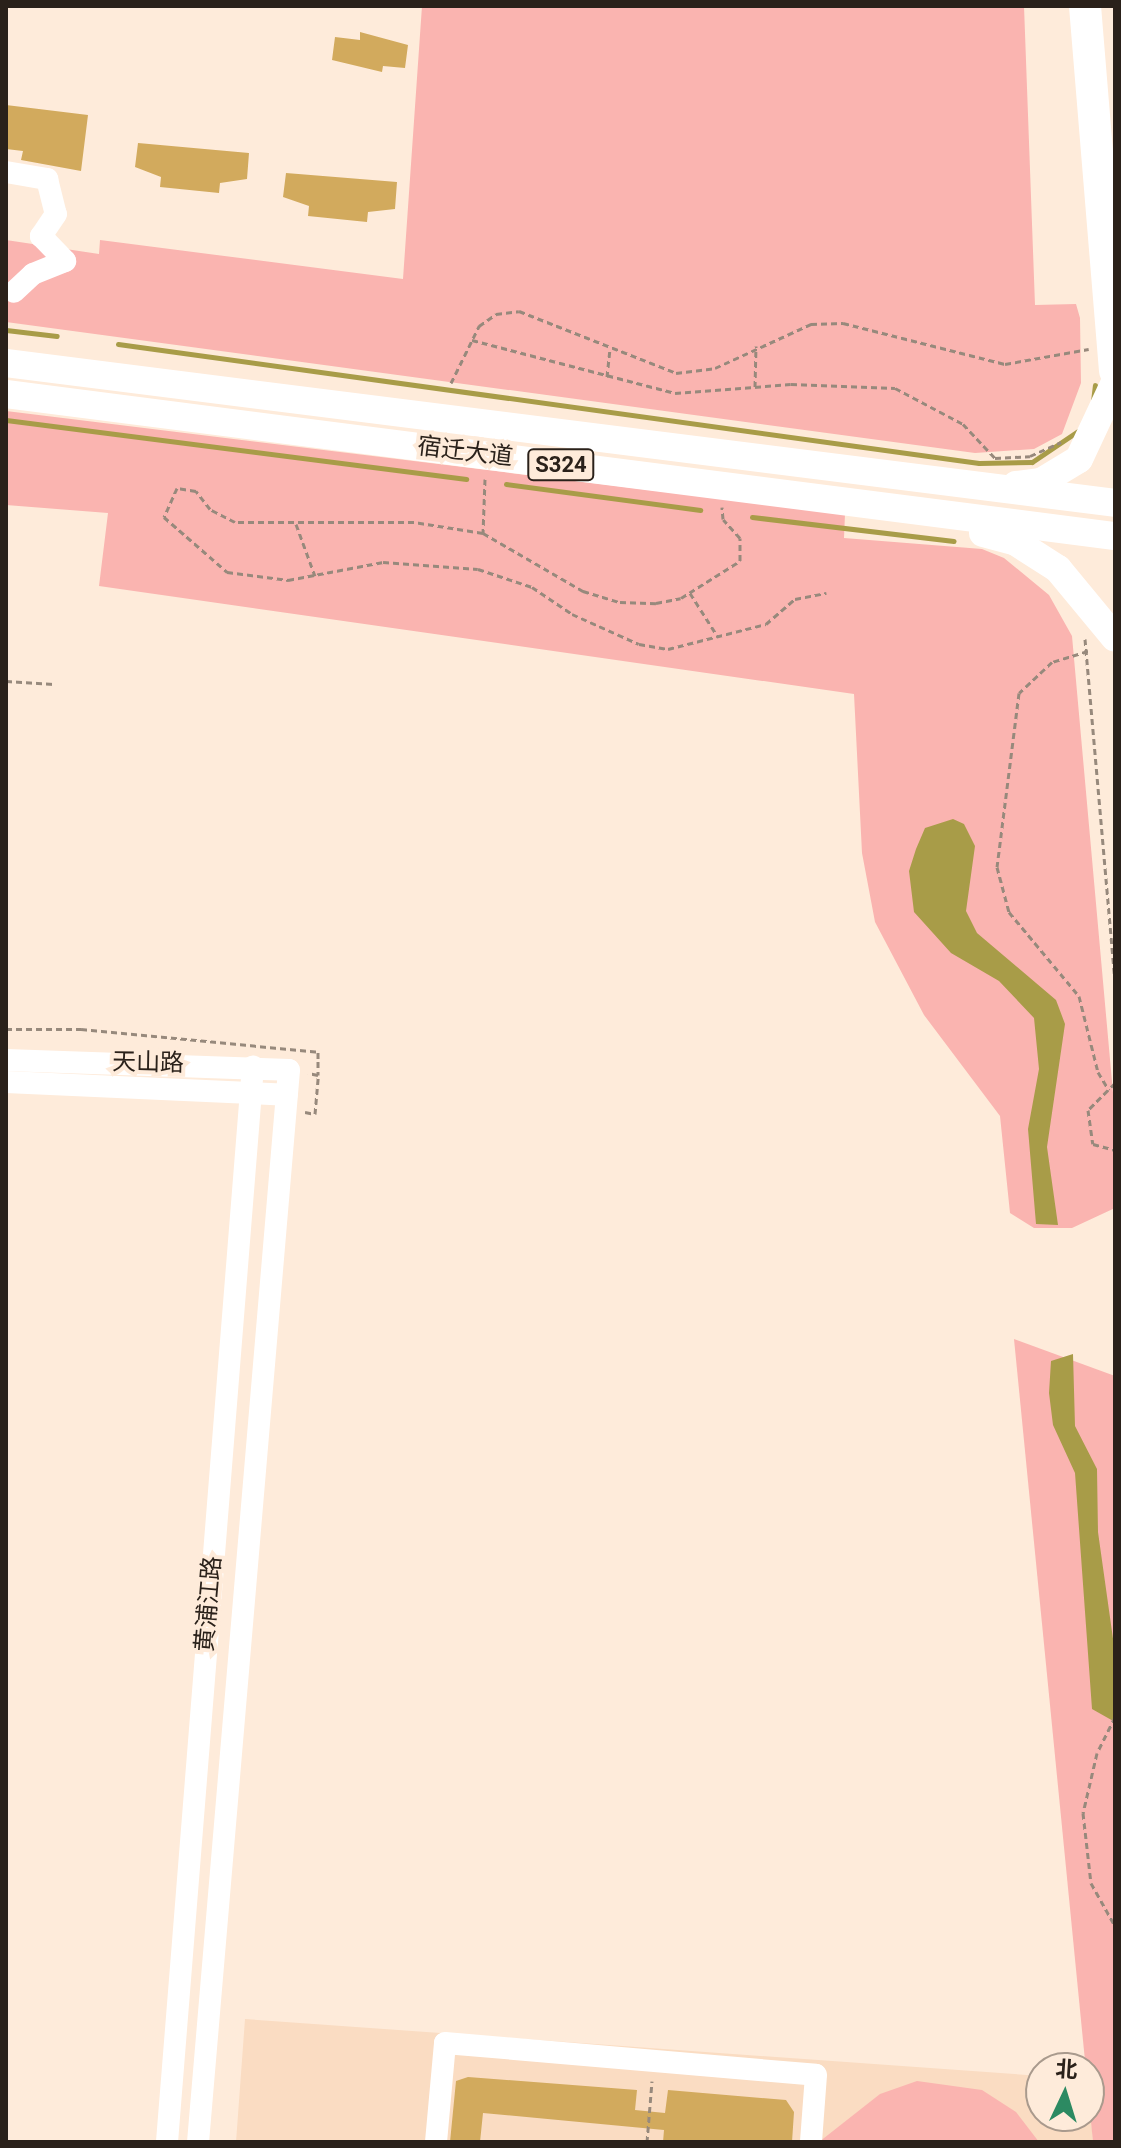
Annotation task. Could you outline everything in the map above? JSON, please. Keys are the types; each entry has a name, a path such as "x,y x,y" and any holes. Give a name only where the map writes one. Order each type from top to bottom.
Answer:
{"highway":[{"path":"1085,6 1103,365"}],"main road":[{"name":"宿迁大道","path":"6,363 1115,503"},
{"path":"995,488 1041,482 1079,459 1115,382"},
{"name":"宿迁大道","path":"6,394 1115,536"},
{"path":"885,506 1016,542 1058,569 1115,638"}],"street":[{"path":"6,172 47,179 56,214 41,236 65,261 33,274 14,292"},
{"name":"天山路","path":"6,1060 253,1066 289,1070"},
{"name":"黄浦江路","path":"167,2142 253,1066"},
{"name":"黄浦江路","path":"198,2142 289,1070"},
{"name":"天山路","path":"6,1082 250,1090 287,1095"},
{"path":"436,2142 445,2043 816,2075 811,2142"}],"path":[{"path":"451,383 472,340 496,314 519,311 610,349 695,374 811,324 843,323 1005,364 1092,348"},
{"path":"1090,332 1092,348 1103,365"},
{"path":"472,340 607,379 675,393 870,383 895,388 963,424 995,458 1030,456 1071,432"},
{"path":"755,388 756,346"},
{"path":"607,379 610,349"},
{"path":"483,533 486,455"},
{"path":"721,485 723,519 740,538 740,561 690,593 656,603 620,602 555,578 483,533 414,522 296,524 223,519 196,491 177,488 164,517 227,572 288,580 383,562 478,569 532,587 572,614 639,644 668,649 766,624 795,599 826,593"},
{"path":"296,524 315,576"},
{"path":"690,593 719,638"},
{"path":"1084,634 1088,651 1115,984"},
{"path":"1088,651 1052,662 1019,693 997,867 1009,912 1079,996 1098,1072 1109,1090"},
{"path":"6,681 54,684"},
{"path":"6,1029 81,1029 318,1052 318,1075 289,1070"},
{"path":"1115,1083 1088,1110 1093,1144 1115,1150"},
{"path":"1115,1717 1086,1788 1083,1836 1091,1883 1115,1926"},
{"path":"647,2142 653,2061"}],"shaded area":[{"path":"422,6 1024,6 1035,305 1076,304 1080,318 1081,383 1062,434 1034,449 975,453 6,322 6,240 99,254 100,240 403,279"},
{"path":"6,411 845,514 844,538 982,549 1004,558 1049,595 1072,636 1115,1115 1115,1208 1072,1228 1034,1228 1010,1213 1000,1116 924,1015 875,922 862,853 854,694 99,586 108,513 6,505"},
{"path":"953,819 964,824 975,846 966,911 977,933 1056,1000 1065,1024 1047,1147 1058,1225 1036,1224 1028,1129 1039,1069 1034,1018 999,981 951,953 914,912 909,871 916,849 925,828"},
{"path":"1014,1339 1115,1376 1115,2142 1093,2142 1092,2132 1105,2132 1105,2052 1084,2052"},
{"path":"1073,1354 1075,1426 1097,1469 1098,1532 1115,1653 1115,1722 1092,1709 1075,1473 1053,1425 1049,1393 1051,1361"},
{"path":"245,2019 1025,2075 1025,2132 1092,2132 1093,2142 236,2142"},
{"path":"917,2081 982,2090 1016,2112 1025,2124 1025,2132 1031,2132 1039,2142 819,2142 880,2094"}],"building":[{"path":"360,32 408,45 405,68 383,66 382,72 332,60 335,37 360,40"},
{"path":"6,105 88,115 81,171 21,160 23,151 6,149"},
{"path":"138,143 249,153 247,179 220,183 219,193 160,187 161,177 135,167"},
{"path":"286,173 397,182 395,209 368,212 367,222 308,216 309,206 283,197"},
{"path":"468,2077 637,2090 635,2110 665,2113 668,2090 786,2100 794,2112 792,2142 663,2142 664,2130 483,2113 480,2142 450,2142 456,2081"}],"waterway":[{"path":"6,330 57,336"},
{"path":"118,344 979,463 1032,462 1078,431"},
{"path":"1093,401 1095,385"},
{"path":"6,420 466,479"},
{"path":"506,484 700,510"},
{"path":"752,517 954,541"}]}
